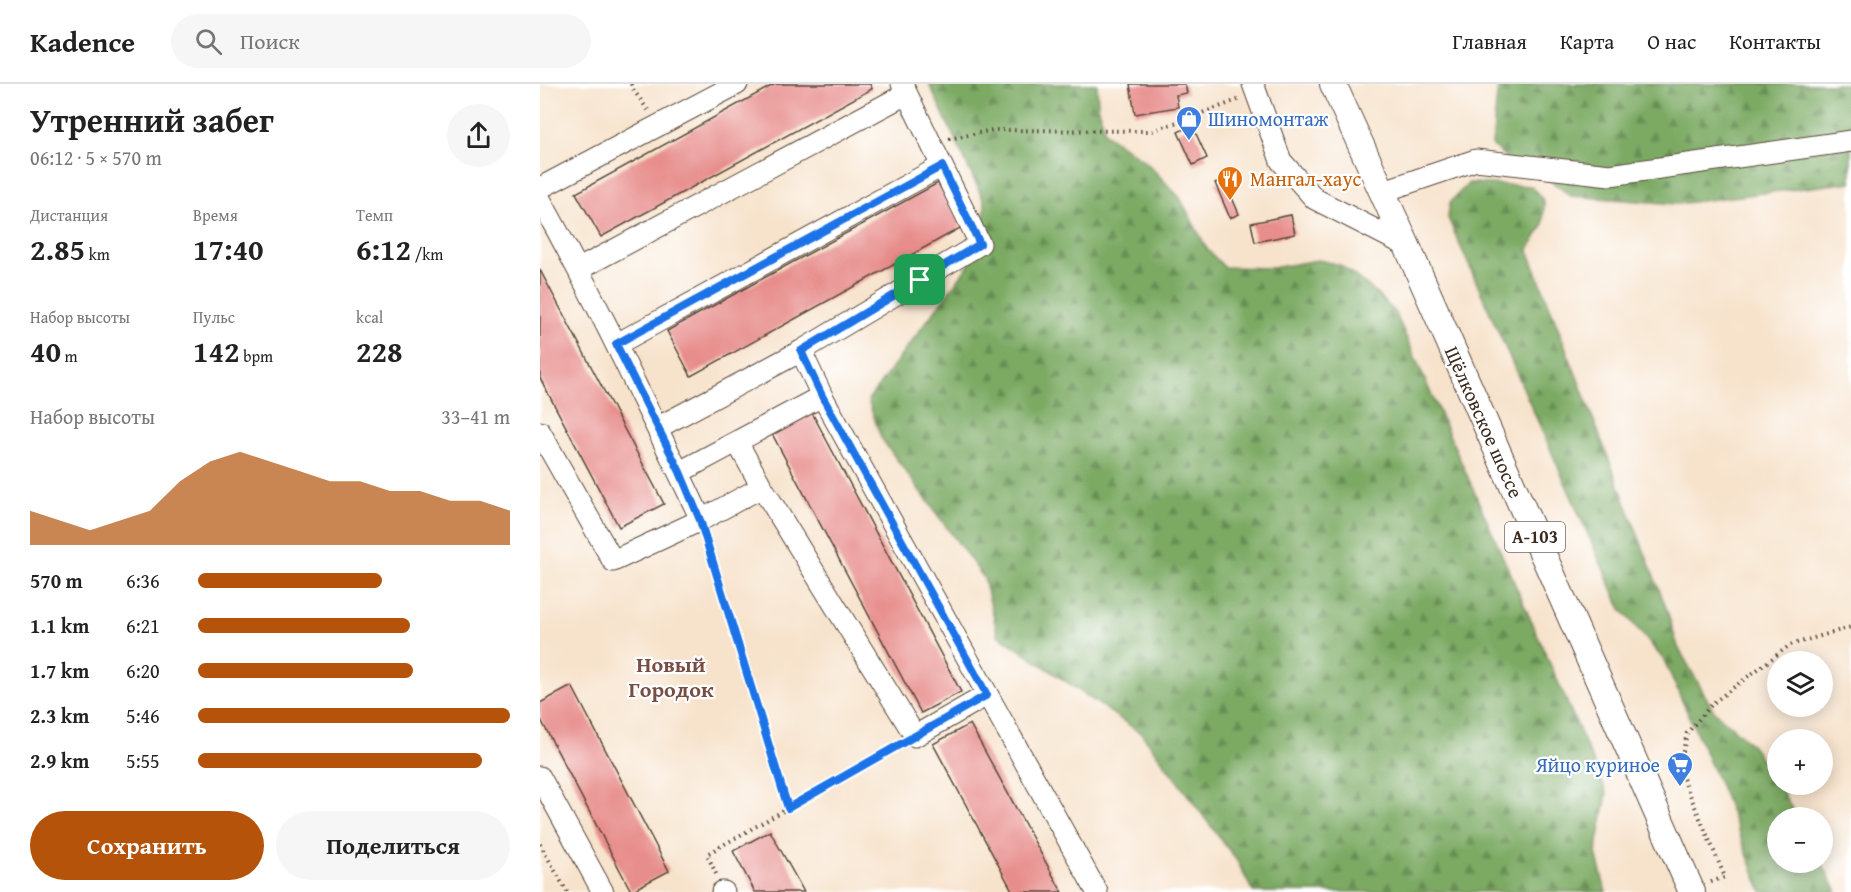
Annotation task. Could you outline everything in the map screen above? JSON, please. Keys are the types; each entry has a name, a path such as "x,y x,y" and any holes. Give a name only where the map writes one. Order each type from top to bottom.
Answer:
{"main road":[{"name":"Щёлковское шоссе","path":"1333,84 1701,887"}],"street":[{"path":"540,188 737,84"},
{"path":"579,269 904,89 931,142 980,244 801,351 657,428"},
{"path":"1255,89 1281,161 1315,199 1407,246"},
{"path":"1381,192 1476,160 1610,175 1851,141"},
{"path":"616,344 942,166"},
{"path":"540,199 579,269 680,472 700,520"},
{"path":"801,351 822,396 1097,892"},
{"path":"680,472 822,396"},
{"path":"540,432 613,561 700,520 762,487"},
{"path":"737,442 762,487 915,736 987,695"},
{"path":"540,777 603,892"}],"path":[{"path":"631,84 660,125"},
{"path":"931,142 993,130 1152,131 1255,89"},
{"path":"700,520 788,808"},
{"path":"1701,887 1725,877 1679,769 1687,733 1713,704 1790,645 1851,627"},
{"path":"723,892 707,854 915,736"},
{"path":"540,844 567,892"}],"green space":[{"path":"929,84 1097,84 1098,105 1105,133 1147,163 1180,198 1207,249 1224,267 1272,268 1318,260 1340,265 1367,285 1395,312 1607,793 1596,853 1606,892 1253,892 1237,861 1142,734 998,635 984,578 881,438 868,400 983,246 985,203"},
{"path":"1498,84 1851,84 1851,182 1677,204 1571,196 1545,177 1509,161 1492,145"},
{"path":"1469,183 1531,186 1544,201 1543,226 1528,250 1667,610 1678,647 1714,711 1752,745 1767,768 1767,795 1784,795 1792,807 1767,807 1767,873 1827,873 1837,892 1762,892 1722,790 1664,660 1621,609 1448,218 1450,202"}],"building":[{"path":"775,84 870,84 872,89 601,237 576,193"},
{"path":"1130,84 1185,84 1187,93 1176,95 1178,107 1135,114"},
{"path":"1192,125 1207,158 1193,165 1178,132"},
{"path":"1224,179 1239,214 1230,218 1215,183"},
{"path":"938,183 962,227 691,376 667,331"},
{"path":"1291,215 1295,234 1255,242 1251,223"},
{"path":"540,270 664,504 619,527 540,378"},
{"path":"810,409 961,692 921,713 770,430"},
{"path":"572,686 669,871 631,891 540,718 540,703"},
{"path":"970,724 1062,892 1013,892 933,744"},
{"path":"770,831 804,892 755,892 733,851"}],"place":[{"name":"Шиномонтаж","path":"1189,142"},
{"name":"Мангал-хаус","path":"1230,202"},
{"name":"Яйцо куриное","path":"1680,788"}],"district":[{"name":"Новый Городок","path":"671,676"}],"route":[{"path":"942,166 980,244 920,280 801,351 822,396 987,695 788,808 700,520 680,472 616,344 942,166"}]}
